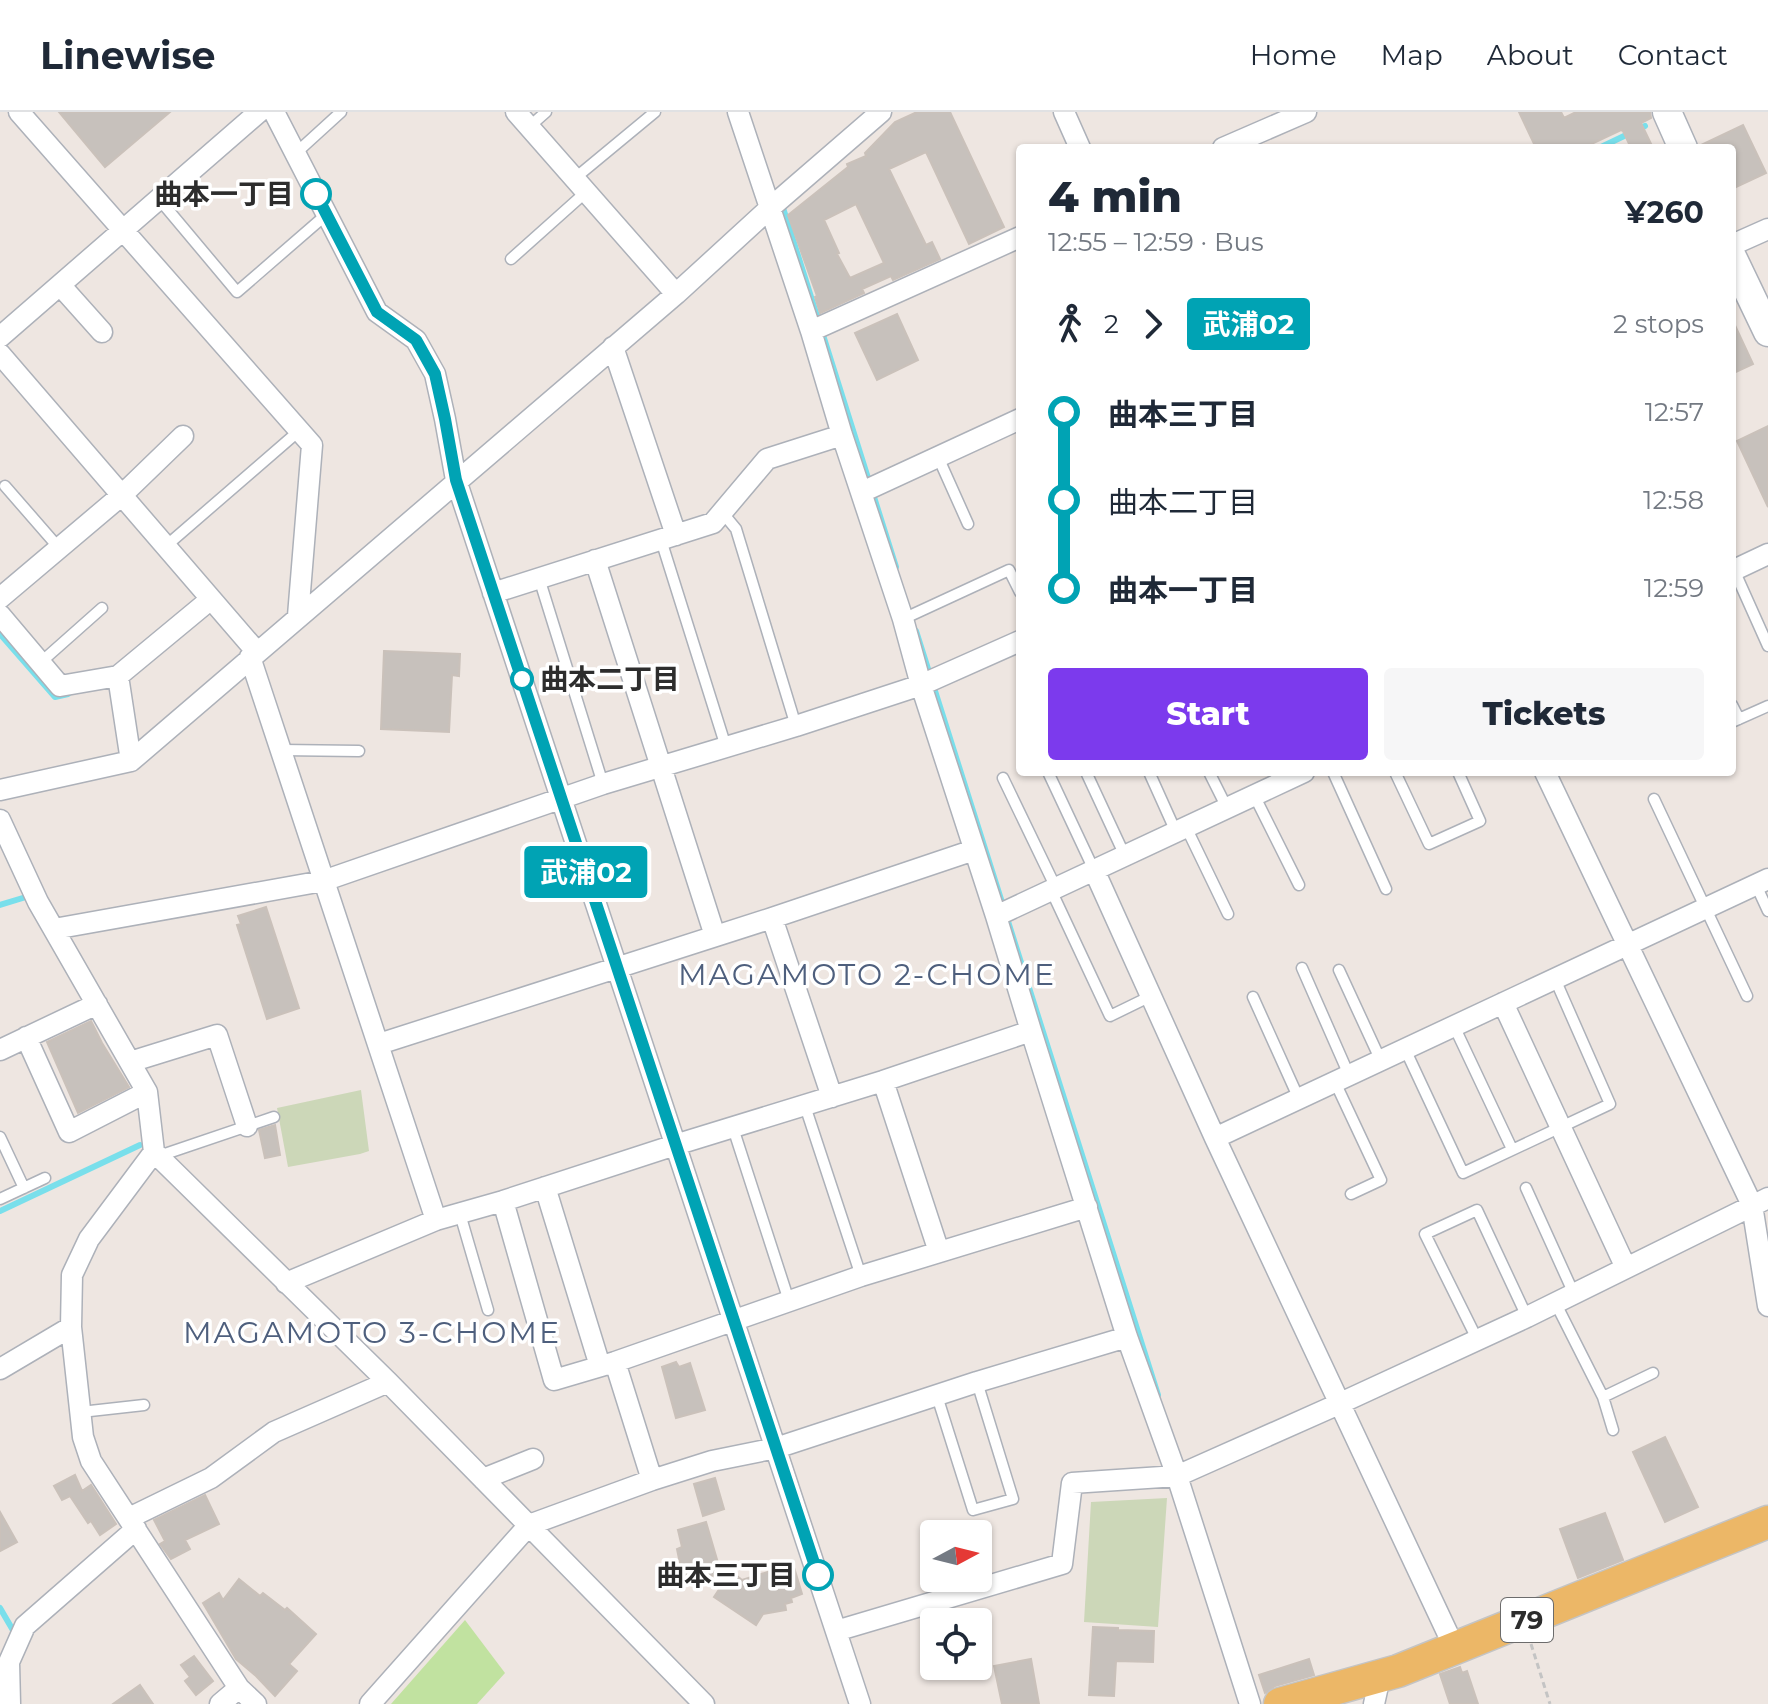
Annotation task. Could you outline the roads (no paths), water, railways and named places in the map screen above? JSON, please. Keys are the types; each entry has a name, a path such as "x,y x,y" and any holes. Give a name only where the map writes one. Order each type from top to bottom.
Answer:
{"main road":[{"name":"79","path":"1280,1704 1377,1691 1455,1649 1768,1522"}],"street":[{"path":"19,112 312,445 298,616"},
{"path":"0,337 259,112"},
{"path":"274,112 377,312 416,340 435,374 456,480 860,1704"},
{"path":"738,112 903,619 921,685 1127,1337 1177,1476 1250,1704"},
{"path":"0,790 131,761 676,294 860,120 881,112"},
{"path":"1064,112 1078,144"},
{"path":"1232,144 1306,112"},
{"path":"1667,112 1681,144"},
{"path":"522,120 676,294"},
{"path":"1736,243 1768,229"},
{"path":"811,331 1016,239"},
{"path":"1736,265 1768,332"},
{"path":"60,285 102,332"},
{"path":"613,347 669,537"},
{"path":"0,354 211,599 253,654 323,881 436,1220"},
{"path":"862,492 1016,421"},
{"path":"493,593 713,523 767,459 842,435"},
{"path":"0,598 122,495 183,436"},
{"path":"1736,569 1768,554"},
{"path":"595,560 715,936"},
{"path":"0,615 60,686 118,676 211,599"},
{"path":"54,929 323,881 603,784 921,685 1016,643"},
{"path":"118,676 131,761"},
{"path":"1547,776 1627,945 1760,1201 1768,1306"},
{"path":"996,916 1254,795 1274,778"},
{"path":"0,820 38,902 147,1092 156,1154 388,1382 704,1704"},
{"path":"379,1044 974,850"},
{"path":"1094,870 1215,1138 1455,1649"},
{"path":"1215,1138 1762,882"},
{"path":"772,918 832,1097"},
{"path":"1503,1003 1626,1268"},
{"path":"0,1050 97,1004"},
{"path":"286,1283 436,1220 805,1106 1031,1031"},
{"path":"130,1062 217,1035 247,1126"},
{"path":"26,1037 69,1132 147,1092"},
{"path":"883,1081 939,1252"},
{"path":"156,1154 89,1239 72,1275 71,1327 83,1437 91,1461 239,1688 256,1704"},
{"path":"545,1187 607,1364 652,1480"},
{"path":"503,1201 554,1380 861,1276 1087,1207"},
{"path":"836,1631 1062,1564 1072,1483 1177,1476 1527,1317 1760,1201"},
{"path":"0,1369 71,1327"},
{"path":"370,1704 529,1525 712,1461 776,1448 1127,1337"},
{"path":"10,1704 4,1664 25,1626 132,1524 211,1478 274,1432 388,1382"},
{"path":"483,1479 533,1459"},
{"path":"220,1704 239,1688"}],"lane":[{"path":"296,153 341,112"},
{"path":"522,120 546,112"},
{"path":"511,259 580,185 655,112"},
{"path":"159,199 237,292 327,214"},
{"path":"166,546 300,430"},
{"path":"938,457 968,524"},
{"path":"5,486 59,548"},
{"path":"722,512 736,529 796,726"},
{"path":"669,537 726,747"},
{"path":"903,619 1009,570 1016,584"},
{"path":"1736,577 1768,646"},
{"path":"539,578 603,784"},
{"path":"40,663 102,608"},
{"path":"1736,721 1768,706"},
{"path":"281,750 359,751"},
{"path":"1050,776 1094,870"},
{"path":"1088,776 1125,856"},
{"path":"1151,776 1228,914"},
{"path":"1211,776 1227,808"},
{"path":"1335,776 1386,889"},
{"path":"1397,776 1429,844 1480,821 1460,776"},
{"path":"1003,778 1110,1016 1151,996"},
{"path":"1254,795 1299,885"},
{"path":"1654,799 1747,996"},
{"path":"1762,882 1768,911"},
{"path":"1302,968 1381,1180 1351,1194"},
{"path":"1339,970 1381,1061"},
{"path":"1405,1049 1463,1173 1610,1104 1555,979"},
{"path":"1253,997 1299,1099"},
{"path":"1454,1026 1512,1149"},
{"path":"805,1106 861,1276"},
{"path":"156,1154 274,1117"},
{"path":"733,1128 789,1301"},
{"path":"0,1137 24,1188"},
{"path":"0,1199 45,1178"},
{"path":"1526,1188 1613,1430"},
{"path":"1477,1339 1425,1234 1477,1210 1527,1317"},
{"path":"460,1214 488,1310"},
{"path":"1603,1397 1653,1373"},
{"path":"937,1396 973,1510 1013,1499 977,1382"},
{"path":"81,1412 144,1405"}],"waterway":[{"path":"1607,144 1645,126"},
{"path":"783,208 896,567"},
{"path":"916,631 1158,1395"},
{"path":"0,634 55,697 68,694"},
{"path":"0,905 26,897"},
{"path":"0,1211 140,1145"},
{"path":"0,1608 14,1632"}],"place":[{"name":"曲本一丁目","path":"316,194"},
{"name":"曲本二丁目","path":"522,679"},
{"name":"曲本三丁目","path":"818,1575"}],"district":[{"name":"MAGAMOTO 2-CHOME","path":"867,974"},
{"name":"MAGAMOTO 3-CHOME","path":"372,1332"}]}
